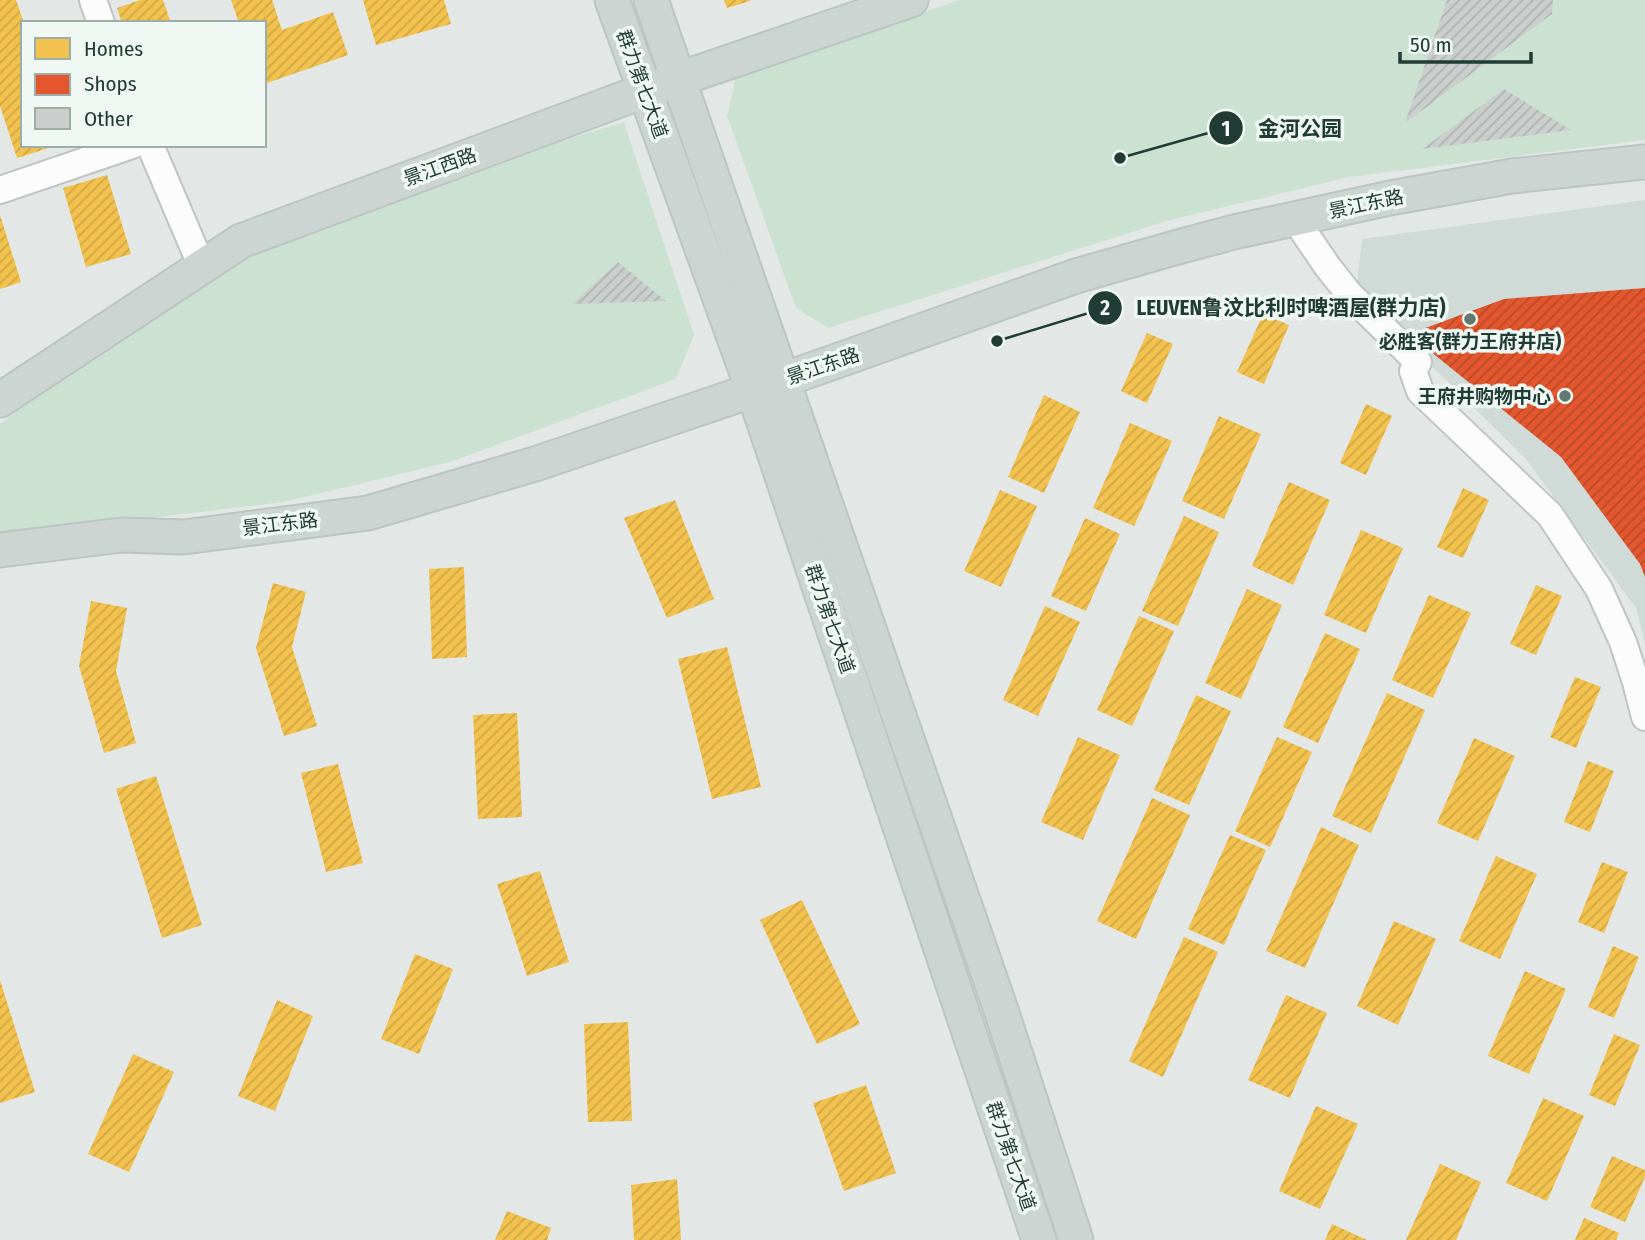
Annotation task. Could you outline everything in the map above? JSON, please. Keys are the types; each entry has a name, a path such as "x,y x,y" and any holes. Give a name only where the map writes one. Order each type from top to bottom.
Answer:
{"main road":[{"name":"群力第七大道","path":"612,0 644,91 768,385 996,997 1076,1240"},
{"name":"群力第七大道","path":"650,0 678,80 768,385 1039,1240"},
{"name":"景江西路","path":"0,400 241,242 644,91 911,0"},
{"name":"景江东路","path":"0,550 122,534 184,537 368,513 535,464 1076,276 1189,244 1390,198 1512,176 1645,162"}],"street":[{"path":"93,0 100,21"},
{"path":"0,190 126,147"},
{"path":"151,147 202,267"},
{"path":"1295,219 1350,295 1419,362 1413,371 1420,391 1550,515 1599,589 1623,642 1645,717"}],"shaded area":[{"path":"1645,200 1645,643 1636,608 1525,458 1356,292 1362,239"}],"green space":[{"path":"959,0 1645,0 1645,140 1350,177 1170,220 828,328 796,308 727,116 736,77"},
{"path":"624,122 694,335 676,379 450,462 284,502 76,527 0,540 0,424 104,344 240,252 332,211"}],"building: Homes":[{"path":"0,0 16,0 23,21 21,21 21,147 52,147 17,158 0,106"},
{"path":"140,0 163,0 170,21 121,21 117,8"},
{"path":"231,0 272,0 282,30 333,12 348,55 266,83 266,21 238,21"},
{"path":"363,0 444,0 451,24 376,45"},
{"path":"724,0 750,0 750,1 727,8"},
{"path":"107,175 131,254 86,267 63,188"},
{"path":"0,215 21,282 0,289"},
{"path":"1263,314 1289,325 1264,384 1237,372"},
{"path":"1147,333 1173,344 1147,403 1121,391"},
{"path":"1044,395 1080,412 1044,493 1008,477"},
{"path":"1366,404 1392,416 1366,475 1340,463"},
{"path":"1219,416 1261,434 1224,519 1182,501"},
{"path":"1130,423 1172,441 1134,526 1093,508"},
{"path":"1289,482 1330,500 1293,585 1252,566"},
{"path":"1463,488 1489,500 1463,558 1437,547"},
{"path":"1000,490 1037,506 1001,587 964,571"},
{"path":"675,500 714,599 667,618 624,518"},
{"path":"1184,516 1219,532 1178,626 1142,611"},
{"path":"1085,518 1120,534 1086,611 1051,596"},
{"path":"1361,530 1403,548 1366,633 1324,615"},
{"path":"464,567 467,657 432,659 429,569"},
{"path":"273,583 306,592 292,647 317,726 284,736 256,648"},
{"path":"1536,585 1562,596 1536,655 1510,644"},
{"path":"1247,589 1282,605 1241,699 1205,683"},
{"path":"1429,595 1471,613 1433,698 1392,680"},
{"path":"91,601 127,608 116,671 136,743 104,753 79,666"},
{"path":"1045,606 1080,622 1038,716 1003,700"},
{"path":"1139,616 1174,631 1132,726 1097,710"},
{"path":"1325,633 1360,649 1318,743 1283,727"},
{"path":"727,647 761,787 712,799 678,659"},
{"path":"1575,677 1601,687 1576,748 1550,737"},
{"path":"1387,693 1425,710 1371,833 1332,816"},
{"path":"1196,695 1231,711 1189,805 1154,790"},
{"path":"517,713 522,817 478,819 473,715"},
{"path":"1078,737 1120,755 1083,840 1041,822"},
{"path":"1277,737 1312,752 1270,847 1235,831"},
{"path":"1474,738 1515,756 1478,841 1437,823"},
{"path":"1588,761 1614,771 1590,832 1564,822"},
{"path":"338,764 363,863 326,872 301,773"},
{"path":"156,776 202,925 162,938 116,789"},
{"path":"1152,798 1190,815 1136,939 1097,921"},
{"path":"1321,827 1359,845 1305,968 1266,951"},
{"path":"1230,835 1266,850 1224,945 1188,929"},
{"path":"1496,856 1537,874 1500,959 1459,941"},
{"path":"1602,862 1628,872 1604,933 1578,922"},
{"path":"540,871 569,962 527,976 497,884"},
{"path":"802,900 860,1024 817,1044 760,920"},
{"path":"1394,921 1436,939 1398,1025 1357,1006"},
{"path":"1184,937 1218,952 1163,1077 1129,1061"},
{"path":"1613,946 1639,957 1614,1018 1588,1007"},
{"path":"415,954 453,969 419,1054 381,1039"},
{"path":"1525,971 1566,989 1529,1074 1488,1056"},
{"path":"0,980 35,1092 0,1103"},
{"path":"1286,995 1327,1013 1290,1098 1248,1080"},
{"path":"277,1000 313,1016 275,1111 238,1096"},
{"path":"628,1022 632,1121 588,1122 584,1024"},
{"path":"1614,1034 1640,1045 1615,1106 1589,1095"},
{"path":"133,1054 174,1072 129,1172 88,1154"},
{"path":"866,1085 896,1173 844,1191 813,1103"},
{"path":"1543,1098 1584,1116 1547,1201 1506,1183"},
{"path":"1316,1106 1358,1124 1320,1209 1279,1191"},
{"path":"1612,1156 1645,1170 1645,1177 1625,1222 1590,1207"},
{"path":"1440,1164 1481,1182 1456,1240 1406,1240"},
{"path":"677,1179 681,1240 634,1240 631,1185"},
{"path":"507,1211 551,1228 547,1240 495,1240"},
{"path":"1584,1218 1619,1233 1616,1240 1575,1240"},
{"path":"1332,1224 1367,1240 1325,1240"}],"building: Shops":[{"name":"王府井购物中心","path":"1645,288 1645,577 1640,564 1561,457 1409,334 1504,299"}],"building: Other":[{"path":"1447,0 1553,0 1552,14 1405,123"},
{"path":"1504,89 1571,130 1422,149"},
{"path":"618,262 666,301 572,304"}],"place":[{"name":"金河公园","path":"1120,158"},
{"name":"必胜客(群力王府井店)","path":"1470,319"},
{"name":"LEUVEN鲁汶比利时啤酒屋(群力店)","path":"997,341"},
{"name":"王府井购物中心","path":"1565,396"}]}
